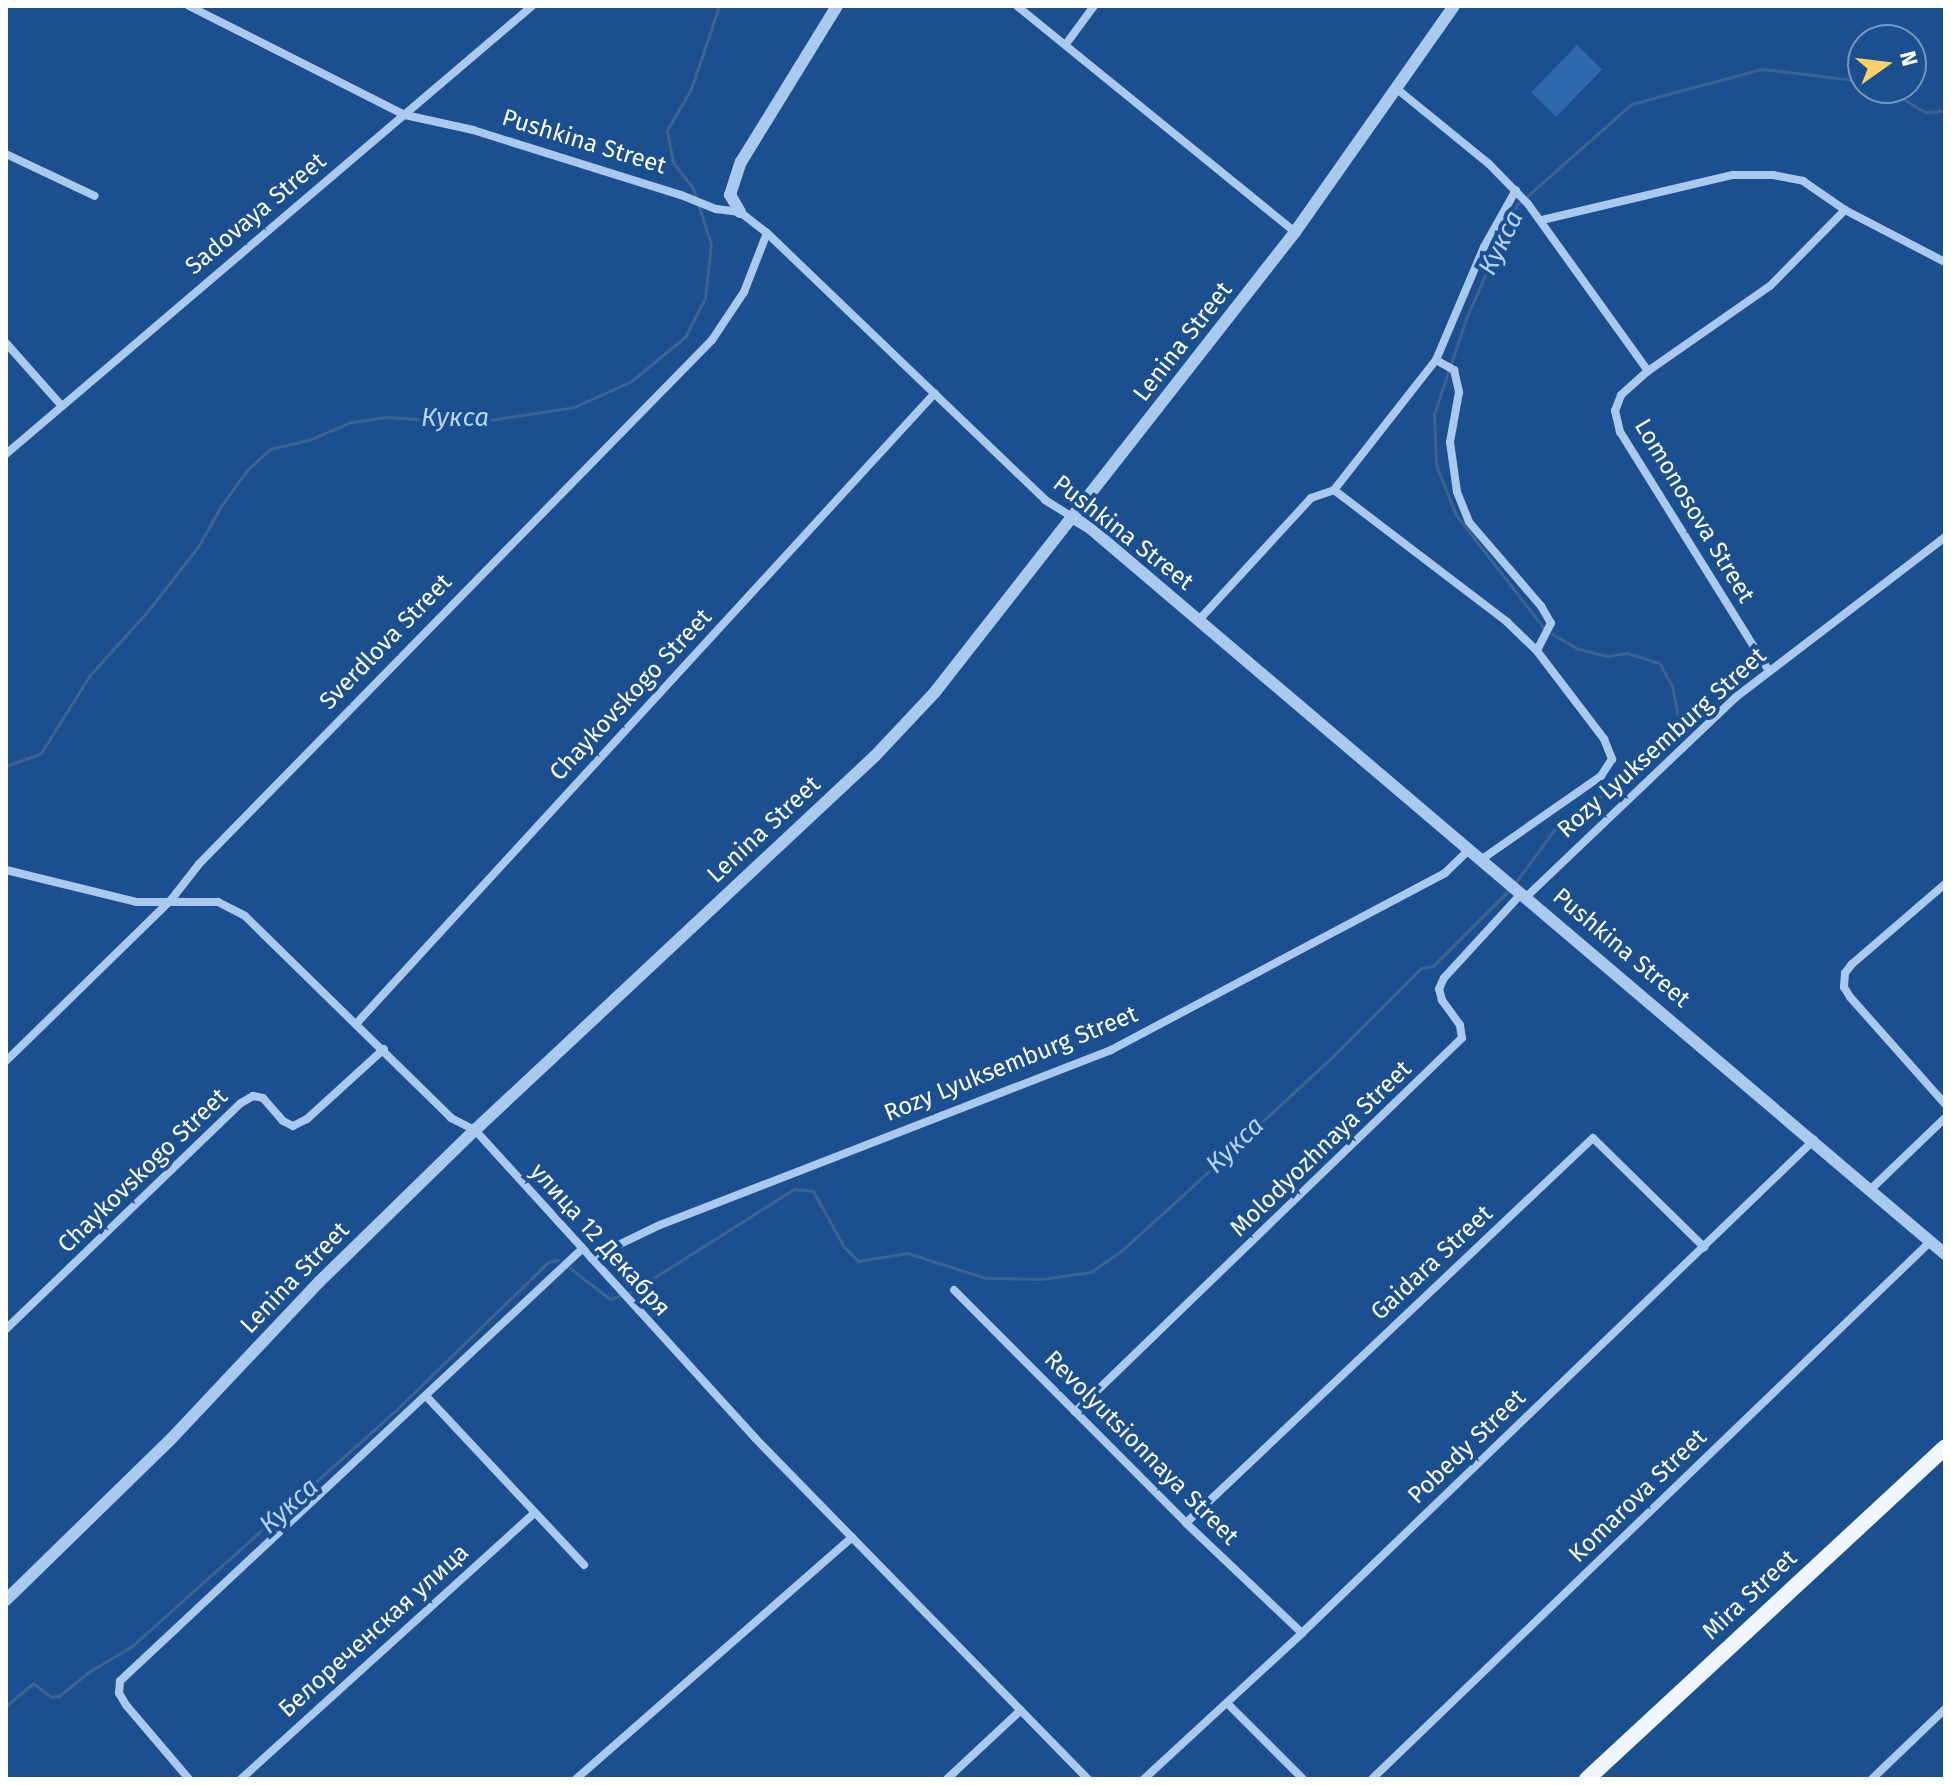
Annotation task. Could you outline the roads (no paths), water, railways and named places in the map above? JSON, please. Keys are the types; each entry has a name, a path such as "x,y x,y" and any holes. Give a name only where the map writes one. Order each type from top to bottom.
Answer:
{"main road":[{"name":"Mira Street","path":"1587,1779 1945,1447"}],"street":[{"name":"Pushkina Street","path":"189,6 405,115 473,130 681,195 716,209 740,212 767,233 1045,500 1090,528 1945,1254"},
{"name":"Sadovaya Street","path":"6,454 532,6"},
{"path":"740,212 730,195 741,162 837,6"},
{"path":"1017,6 1295,232"},
{"path":"1066,44 1094,6"},
{"name":"Lenina Street","path":"6,1600 172,1438 319,1282 475,1130 875,756 935,692 1295,232 1454,6"},
{"path":"1397,89 1528,204 1648,371"},
{"path":"6,154 95,196"},
{"path":"1542,220 1733,175 1773,175 1803,181 1845,210 1945,262"},
{"path":"1198,621 1311,498 1334,490 1436,360 1484,247 1518,193"},
{"name":"Lomonosova Street","path":"1769,671 1620,432 1615,411 1621,395 1648,371 1770,286 1845,210"},
{"name":"Sverdlova Street","path":"6,1061 171,900 210,853 712,340 744,292 767,233"},
{"path":"6,343 61,405"},
{"path":"1436,360 1449,368 1459,392 1452,417 1450,442 1457,492 1469,522 1541,606 1551,623 1537,651"},
{"name":"Chaykovskogo Street","path":"356,1024 935,393"},
{"path":"1334,490 1507,622 1537,651 1604,739 1612,759 1601,776 1482,859"},
{"name":"Rozy Lyuksemburg Street","path":"1517,890 1736,697 1945,537"},
{"name":"Rozy Lyuksemburg Street","path":"591,1258 660,1225 1111,1050 1445,873 1470,849"},
{"name":"улица 12 Декабря","path":"6,870 136,902 218,902 245,916 451,1118 475,1130 635,1310 1088,1779"},
{"path":"1945,884 1852,964 1845,973 1844,987 1945,1104"},
{"name":"Molodyozhnaya Street","path":"1075,1412 1462,1038 1460,1025 1442,1000 1439,989 1444,978 1517,890"},
{"name":"Chaykovskogo Street","path":"6,1329 241,1103 253,1096 263,1098 283,1121 293,1126 307,1119 384,1049"},
{"path":"1871,1189 1945,1118"},
{"name":"Gaidara Street","path":"1186,1523 1593,1138 1704,1247"},
{"name":"Pobedy Street","path":"1144,1779 1302,1633 1814,1140"},
{"name":"Komarova Street","path":"1372,1779 1931,1241"},
{"path":"189,1779 126,1705 119,1693 120,1681 582,1249"},
{"name":"Revolyutsionnaya Street","path":"954,1290 1186,1523 1302,1633"},
{"path":"427,1397 584,1565"},
{"name":"Белореченская улица","path":"241,1779 534,1513"},
{"path":"576,1779 852,1537"},
{"path":"1227,1703 1303,1779"},
{"path":"1872,1779 1945,1709"},
{"path":"947,1779 1021,1710"}],"waterway":[{"name":"Кукса","path":"6,766 41,753 90,675 146,613 198,547 221,506 248,469 270,449 309,440 351,422 386,417 470,423 574,407 630,382 685,337 705,298 711,244 693,188 673,162 667,130 691,89 719,6"},
{"name":"Кукса","path":"1543,627 1456,515 1436,465 1434,414 1467,316 1517,205 1631,104 1762,69 1847,79"},
{"name":"Кукса","path":"1912,104 1925,112 1945,111"},
{"name":"Кукса","path":"1515,883 1554,830 1670,745 1679,722 1672,686 1659,663 1627,653 1607,656 1578,649 1552,634"},
{"name":"Кукса","path":"570,1268 610,1299 633,1291 794,1189 813,1191 844,1247 858,1261 907,1253 986,1278 1042,1279 1091,1272 1122,1250 1183,1195 1330,1059 1421,968 1433,966 1510,889"},
{"name":"Кукса","path":"6,1706 33,1683 51,1697 59,1696 87,1673 132,1646 394,1412 548,1262 558,1260"}]}
